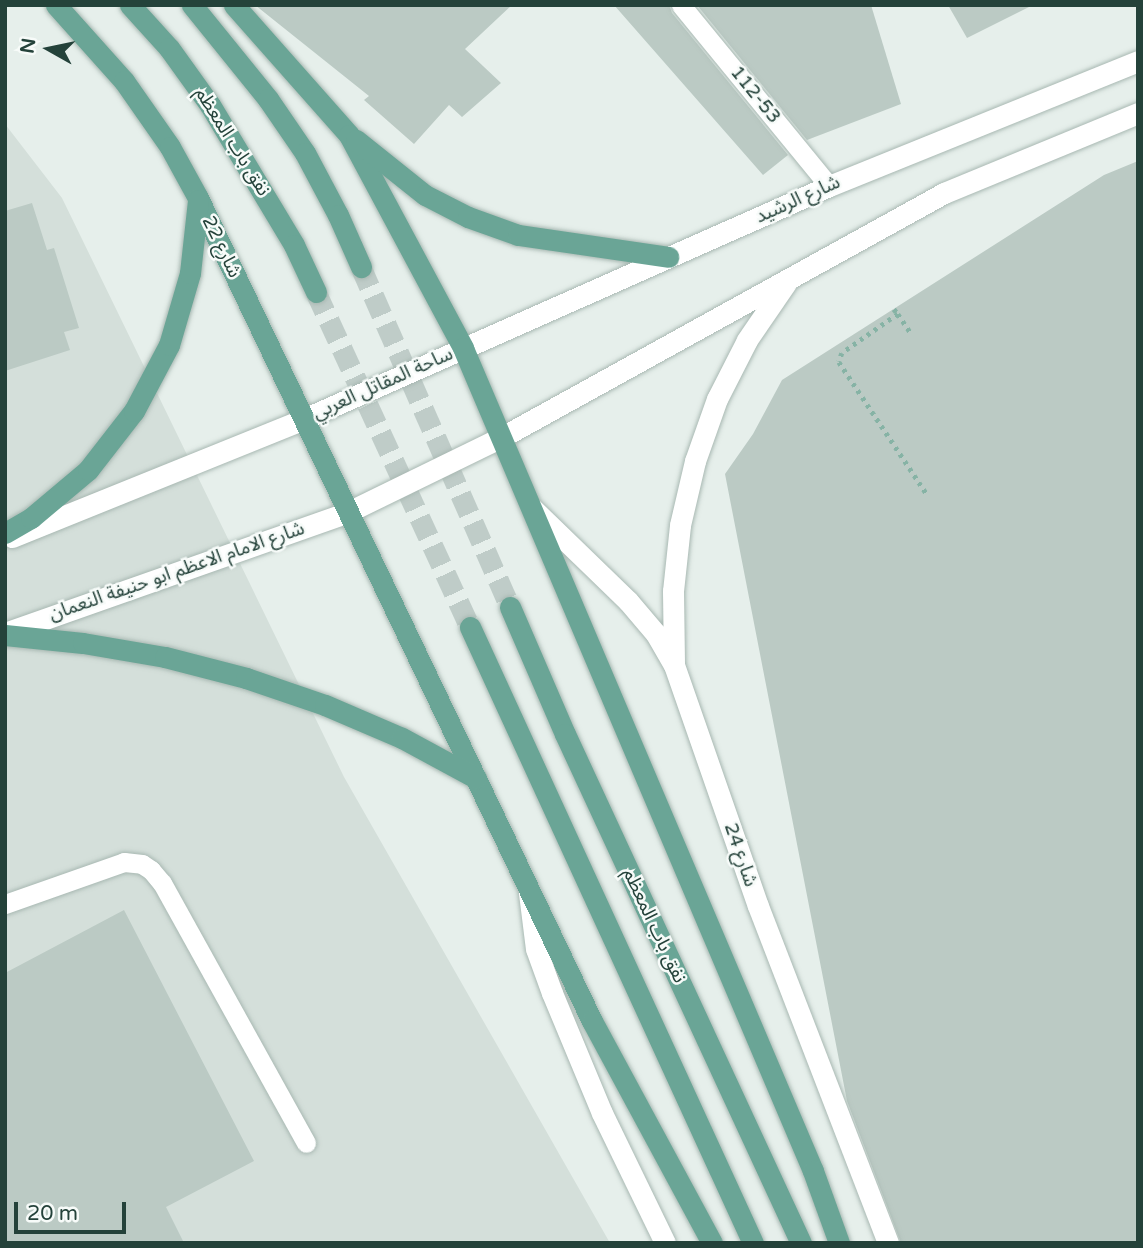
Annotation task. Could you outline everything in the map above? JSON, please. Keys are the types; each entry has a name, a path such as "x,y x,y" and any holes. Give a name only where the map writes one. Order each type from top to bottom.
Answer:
{"main road":[{"name":"شارع 22","path":"56,5 124,81 170,147 198,198 348,512"},
{"name":"نفق باب المعظم","path":"130,5 169,48 210,106 295,246 316,292"},
{"path":"192,5 268,99 305,153 338,215 361,267"},
{"path":"234,5 349,135 425,195 468,217 518,235 668,257"},
{"name":"شارع الرشيد","path":"463,348 829,186 1138,61"},
{"path":"712,1243 592,1021 348,512 502,437 944,192 1138,113"},
{"path":"349,135 463,348 502,437"},
{"path":"5,533 31,519 88,470 134,411 169,345 190,273 198,198"},
{"path":"674,665 673,591 680,525 695,461 717,399 735,363 789,278"},
{"name":"ساحة المقاتل العربي","path":"304,419 463,348"},
{"path":"5,540 304,419"},
{"name":"شارع 24","path":"502,437 813,1171 839,1243"},
{"name":"شارع 24","path":"532,508 628,601 656,634 674,665 758,906 888,1243"},
{"name":"شارع الامام الاعظم ابو حنيفة النعمان","path":"5,634 348,512"},
{"name":"نفق باب المعظم","path":"510,607 565,734 801,1243"},
{"path":"470,627 752,1243"},
{"path":"5,634 83,643 165,657 246,678 325,705 376,727 476,778"},
{"path":"528,887 536,949 552,993 602,1113 665,1243"}],"lane":[{"name":"112-53","path":"681,5 829,186"},
{"path":"5,904 124,862 142,864 151,870 162,883 306,1143"}],"path":[{"path":"911,333 896,311 842,353 839,362 928,496"}],"shaded area":[{"path":"5,124 62,198 344,777 610,1243 5,1243"}],"building":[{"path":"255,5 512,5 465,49 501,83 462,117 449,105 414,144 364,100 369,96"},
{"path":"614,5 669,5 672,13 788,155 763,175"},
{"path":"697,5 871,5 901,104 807,140"},
{"path":"948,5 1033,5 967,38"},
{"path":"1138,161 1138,1243 901,1243 847,1101 725,474 753,434 782,380 1104,175"},
{"path":"32,203 47,250 54,248 79,328 64,332 70,350 5,371 5,211"},
{"path":"124,910 254,1161 166,1207 184,1243 5,1243 5,973"}],"tunnel":[{"path":"361,267 510,607"},
{"path":"316,292 470,627"}]}
